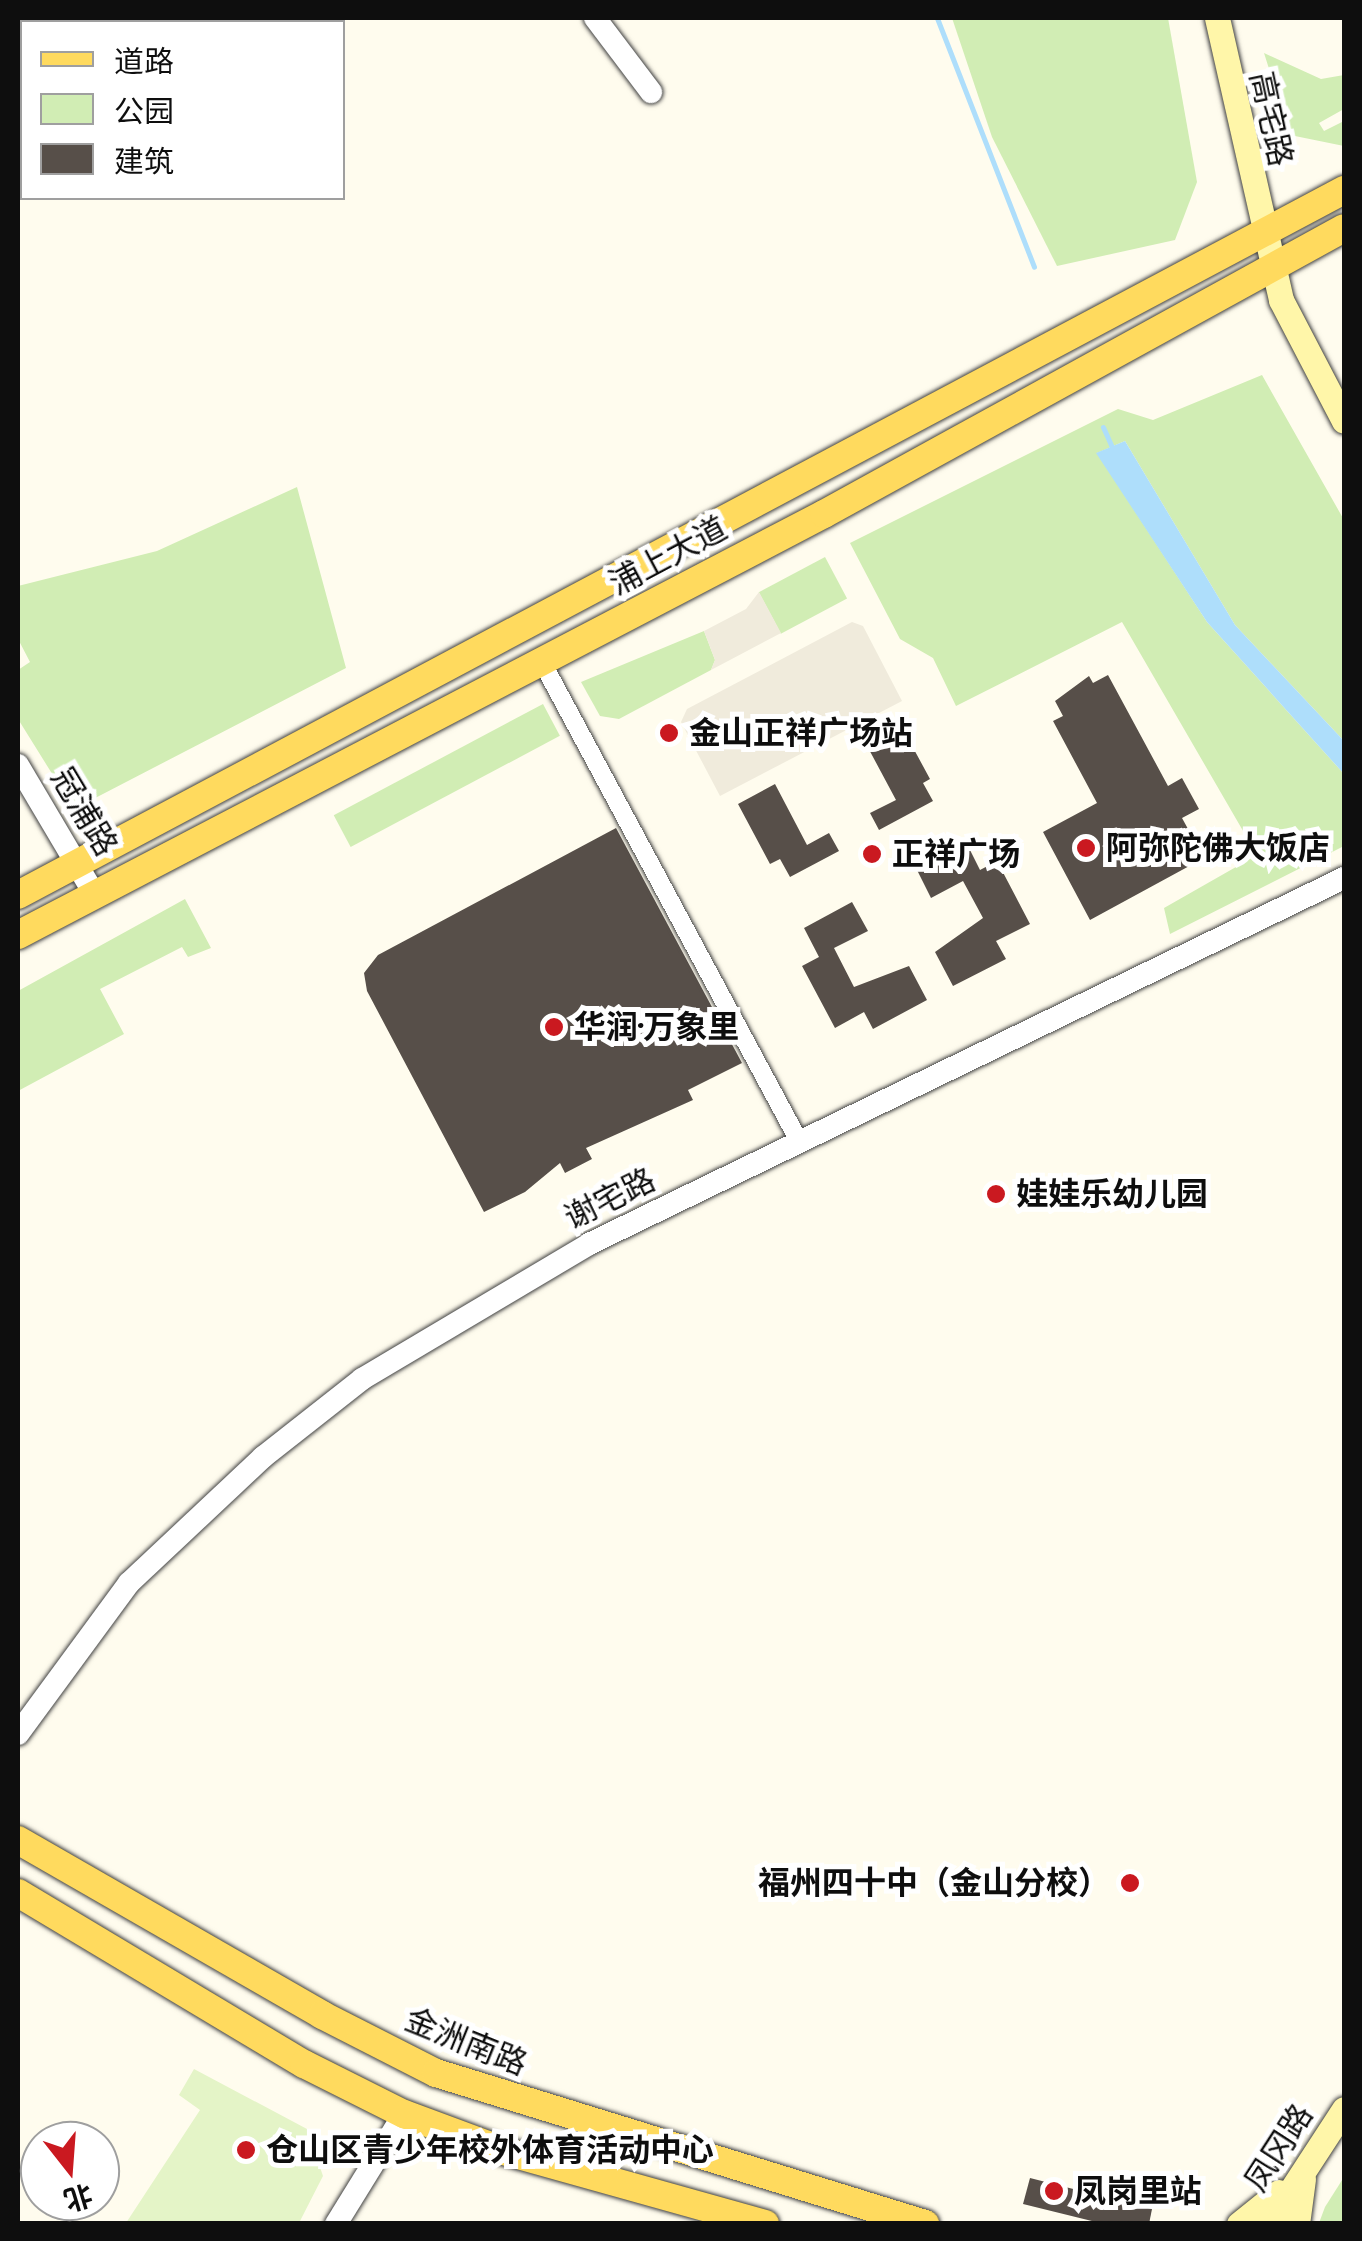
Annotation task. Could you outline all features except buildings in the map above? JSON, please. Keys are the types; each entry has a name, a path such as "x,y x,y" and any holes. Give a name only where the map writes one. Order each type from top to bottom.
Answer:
{"main road":[{"name":"高宅路","path":"1217,18 1262,233 1281,300 1344,421"},
{"name":"浦上大道","path":"18,895 1344,190"},
{"name":"浦上大道","path":"18,934 542,662 1344,228"},
{"name":"金洲南路","path":"18,1840 322,2015 436,2073 925,2224"},
{"path":"18,1893 304,2064 404,2114 479,2143 765,2224"},
{"name":"凤冈路","path":"1268,2224 1344,2109"},
{"path":"1239,2224 1305,2168"},
{"path":"1298,2224 1305,2168"}],"street":[{"path":"595,18 651,92"},
{"path":"542,662 800,1143"},
{"name":"冠浦路","path":"18,765 94,892"},
{"name":"谢宅路","path":"18,1734 128,1584 304,1422 457,1318 590,1244 1344,878"},
{"path":"336,2224 404,2114"}],"green space":[{"path":"952,18 1168,18 1197,182 1175,240 1057,266 992,137"},
{"path":"1264,53 1321,79 1344,75 1344,109 1319,123 1324,131 1344,121 1344,146 1290,135"},
{"path":"1262,375 1344,520 1344,741 1235,625 1125,441 1097,453 1207,622 1344,774 1344,846 1170,934 1164,908 1257,855 1122,622 956,706 933,658 900,639 850,543 1118,409 1153,420"},
{"path":"297,487 346,668 74,809 18,719 18,670 30,662 18,639 18,586 157,551"},
{"path":"825,557 847,598 781,634 759,592"},
{"path":"704,631 715,660 711,670 619,719 600,716 581,682"},
{"path":"543,704 560,736 351,847 334,815"},
{"path":"185,899 211,948 188,957 182,947 100,989 124,1034 18,1091 18,991"},
{"name":"仓山区青少年校外体育活动中心","path":"194,2069 307,2129 323,2176 299,2223 126,2223 200,2110 179,2095"},
{"path":"1344,2177 1344,2223 1319,2223 1325,2207"}],"shaded area":[{"path":"759,592 781,633 711,670 715,660 704,631 746,609"},
{"path":"852,622 863,626 902,701 720,796 681,722 687,709"}],"water":[{"path":"1125,441 1235,625 1344,741 1344,774 1207,622 1096,453"}],"waterway":[{"path":"937,18 1034,267"},
{"path":"1103,427 1112,447"}],"place":[{"name":"金山正祥广场站","path":"669,733"},
{"name":"阿弥陀佛大饭店","path":"1086,848"},
{"name":"正祥广场","path":"872,854"},
{"name":"华润·万象里","path":"554,1027"},
{"name":"娃娃乐幼儿园","path":"996,1194"},
{"name":"福州四十中（金山分校）","path":"1130,1883"},
{"name":"仓山区青少年校外体育活动中心","path":"246,2150"},
{"name":"凤岗里站","path":"1054,2191"}]}
